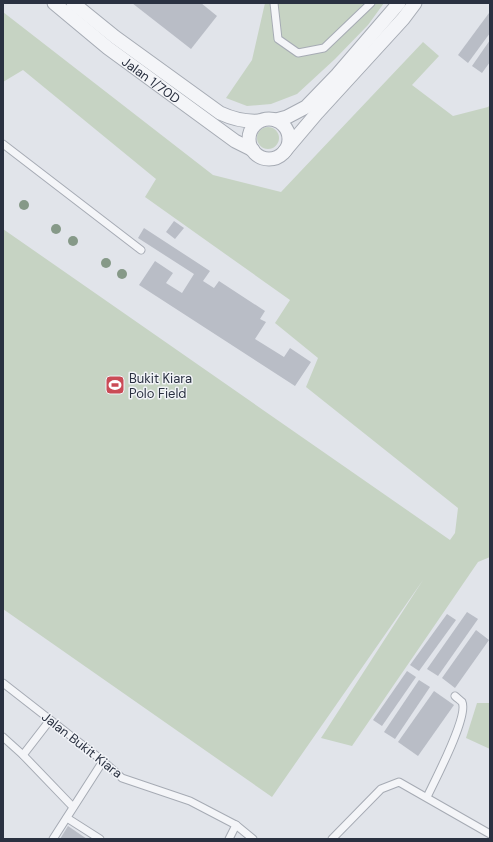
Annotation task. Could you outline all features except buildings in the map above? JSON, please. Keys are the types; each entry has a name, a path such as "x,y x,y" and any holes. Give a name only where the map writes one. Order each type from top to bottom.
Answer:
{"street":[{"name":"Jalan 1/70D","path":"54,3 127,62 235,141 253,150"},
{"name":"Jalan 1/70D","path":"73,3 115,37 220,113 236,120 248,122 259,121"},
{"path":"400,3 337,75 306,107 287,117 276,120 267,119 259,121 253,127 250,134 249,143 259,156 272,158 279,156 284,152 317,113 403,19 415,3"},
{"path":"276,120 283,124 288,130 288,146 284,152"}],"lane":[{"path":"274,3 278,39 298,53 324,48 371,3"},
{"path":"3,144 141,250"},
{"name":"Jalan Bukit Kiara","path":"3,683 122,778 190,801 236,825 253,839"},
{"path":"427,797 454,740 461,720 462,702 455,696"},
{"path":"23,755 50,720"},
{"path":"3,737 23,755 73,807"},
{"path":"53,839 102,761"},
{"path":"332,839 381,789 399,782 490,834"},
{"path":"67,818 98,839"},
{"path":"229,839 236,825"}],"green space":[{"path":"265,3 384,3 368,25 335,59 297,94 271,104 247,106 226,98 252,60"},
{"path":"3,12 213,175 281,192 423,42 439,56 412,85 453,116 488,107 490,105 490,557 478,562 352,746 321,738 423,580 272,797 3,609 3,229 450,540 455,533 458,508 306,387 318,358 275,323 290,300 145,197 156,179 23,70 3,82"},
{"path":"268,127 276,130 279,138 276,146 268,149 260,146 257,138 260,130"},
{"path":"477,703 490,703 490,749 466,738"}],"place":[{"name":"Bukit Kiara Polo Field","path":"115,385"}]}
